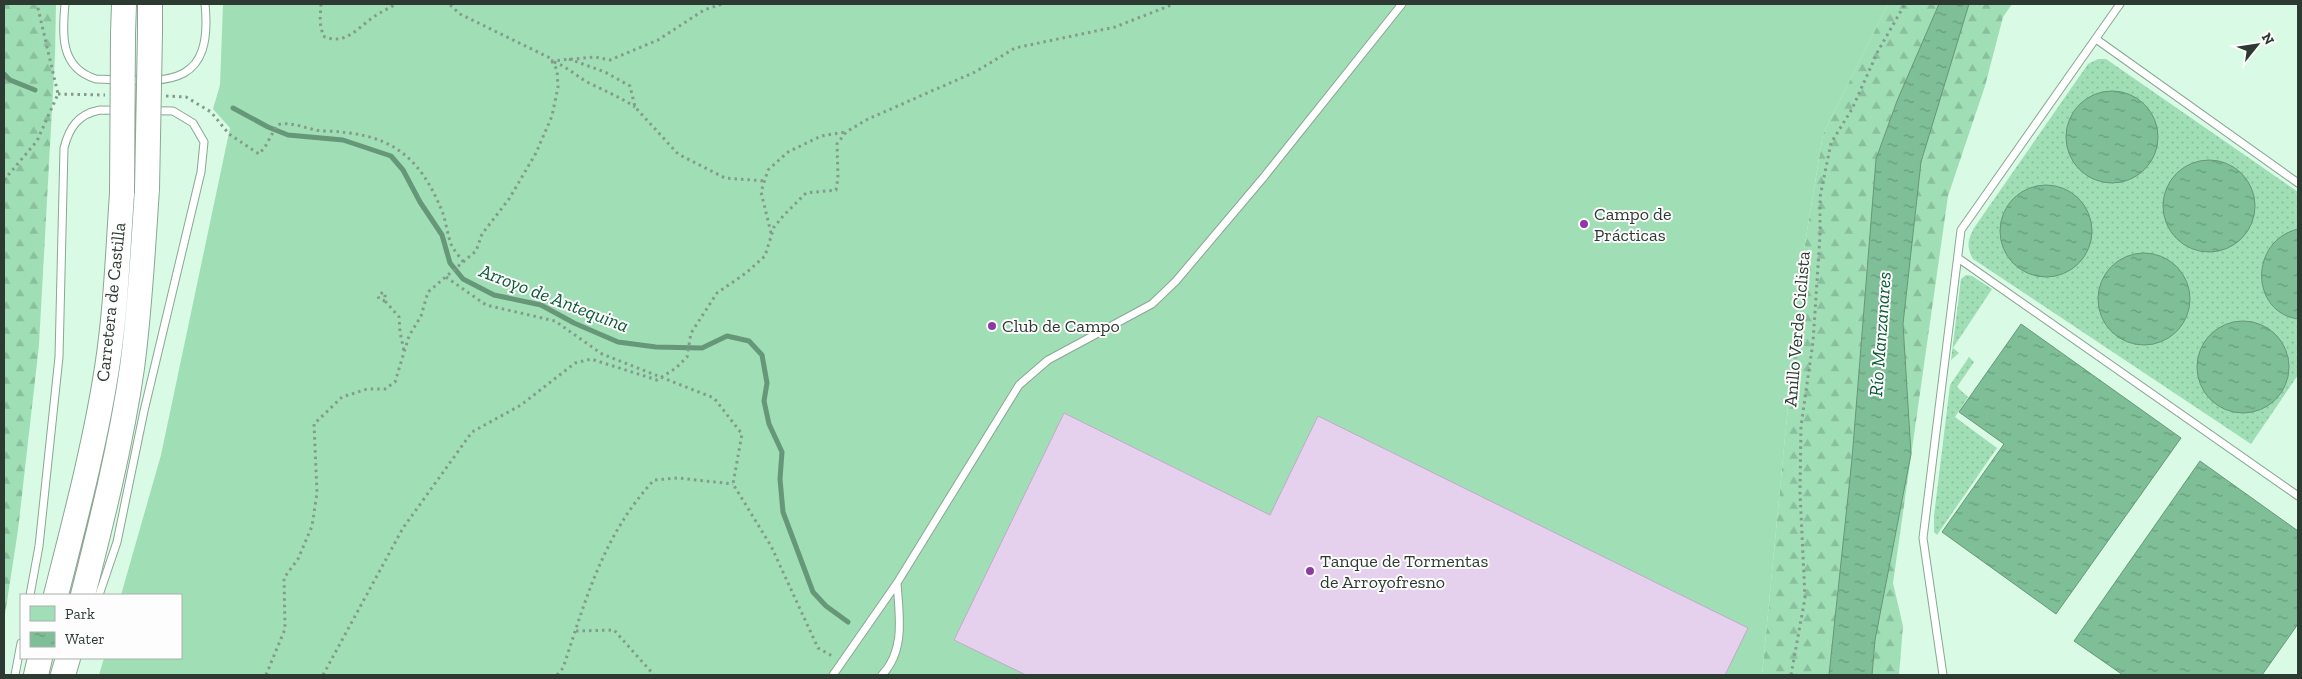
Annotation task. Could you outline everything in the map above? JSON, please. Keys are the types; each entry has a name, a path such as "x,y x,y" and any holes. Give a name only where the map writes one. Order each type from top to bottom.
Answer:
{"highway":[{"name":"Carretera de Castilla","path":"56,594 82,493 107,368 122,193 124,4"},
{"name":"Carretera de Castilla","path":"83,594 106,505 132,368 141,280 147,189 150,4"},
{"path":"36,675 40,659"},
{"path":"63,675 68,659"}],"lane":[{"path":"65,4 64,45 67,54 79,70 96,79 163,81 181,74 193,66 203,52 206,19 205,4"},
{"path":"833,675 897,583 1019,385 1048,360 1152,304 1176,282 1269,171 1402,4"},
{"path":"1944,675 1923,538 1961,230 2120,4"},
{"path":"2096,39 2298,182"},
{"path":"30,594 39,546 59,357 64,148 67,134 74,124 91,112 100,110 173,111 193,123 204,142 201,172 144,411 117,542 99,594"},
{"path":"1958,258 2298,496"},
{"path":"882,675 889,668 900,641 897,583"},
{"path":"15,675 20,648"}],"path":[{"path":"4,180 37,141 58,94 38,4"},
{"path":"321,4 320,22 323,36 331,40 354,34 385,8 396,4"},
{"path":"385,8 387,4"},
{"path":"266,675 285,629 284,578 298,558 312,526 317,493 314,424 342,397 367,389 386,389 395,382 409,336 421,316 428,292 476,251 482,234 509,199 536,154 552,116 558,88 557,70 550,58 460,14 449,4"},
{"path":"551,61 595,57 610,60 658,40 704,10 722,4"},
{"path":"771,234 761,192 768,170 788,152 821,136 846,132 868,119 974,72 1015,48 1115,27 1174,4"},
{"name":"Anillo Verde Ciclista","path":"1791,675 1805,598 1800,492 1801,426 1813,342 1820,236 1820,197 1831,143 1852,109 1878,51 1905,4"},
{"path":"570,59 605,72 630,86 635,107"},
{"path":"551,61 566,66 588,82 614,93 635,107 678,154 725,178 765,182"},
{"path":"229,134 259,154 266,147 277,125 285,122 312,131 350,132 381,139 402,151 417,167 431,188 442,212 452,246 464,263"},
{"path":"323,675 403,528 472,432 520,405 575,363 590,359 658,380 676,368 687,357 691,333 717,293 746,273 765,256 771,234 784,215 806,193 836,190 837,144 846,132"},
{"path":"446,277 486,305 556,320 602,354 714,398 742,434 733,484 771,546 818,648 841,661"},
{"path":"385,300 399,317 400,332 405,352"},
{"path":"557,675 563,668 598,567 615,531 634,502 654,480 678,478 733,484"},
{"path":"576,631 614,630 654,675"}],"green space":[{"path":"4,4 56,4 55,55 39,345 18,530 4,621"},
{"name":"Club de Campo","path":"223,4 1888,4 1823,134 1802,262 1762,675 99,675 104,659 182,659 182,594 121,594 161,455 230,128 213,109 220,85"},
{"path":"1888,4 2012,4 2003,17 1985,86 1948,196 1893,583 1903,626 1899,675 1762,675 1802,262 1823,134"},
{"path":"2098,59 2106,59 2298,192 2298,375 2251,444 1973,259 1969,250 1970,236 1974,228 2088,64"},
{"path":"1966,275 1972,276 1992,289 1953,348 1959,353 1951,360 1961,279"},
{"path":"1969,357 1974,362 1957,387 1968,397 1955,417 1997,448 1937,535 1934,532 1934,516 1950,385"}],"water":[{"name":"Río Manzanares","path":"1939,4 1969,4 1921,162 1903,324 1911,454 1875,640 1872,675 1829,675 1852,459 1876,159 1897,101"},
{"path":"2112,91 2130,94 2145,104 2155,119 2158,137 2155,155 2145,170 2130,180 2112,183 2094,180 2079,170 2069,155 2066,137 2069,119 2079,104 2094,94"},
{"path":"2209,160 2227,163 2242,173 2252,188 2255,206 2252,224 2242,239 2227,249 2209,252 2191,249 2176,239 2166,224 2163,206 2166,188 2176,173 2191,163"},
{"path":"2046,185 2064,188 2079,198 2089,213 2092,231 2089,249 2079,264 2064,274 2046,277 2028,274 2013,264 2003,249 2000,231 2003,213 2013,198 2028,188"},
{"path":"2298,229 2298,319 2282,314 2271,304 2264,291 2262,276 2264,261 2271,247 2282,236"},
{"path":"2144,253 2162,256 2177,266 2187,281 2190,299 2187,317 2177,332 2162,342 2144,345 2126,342 2111,332 2101,317 2098,299 2101,281 2111,266 2126,256"},
{"path":"2243,321 2261,324 2276,334 2286,349 2289,367 2286,385 2276,400 2261,410 2243,413 2225,410 2210,400 2200,385 2197,367 2200,349 2210,334 2225,324"},
{"path":"2021,324 2181,438 2056,614 1942,532 2004,444 1959,412"},
{"path":"2200,461 2298,531 2298,624 2262,675 2123,675 2074,641"}],"building":[{"name":"Tanque de Tormentas de Arroyofresno","path":"1064,413 1270,515 1318,416 1748,628 1725,675 1026,675 954,640"}],"waterway":[{"name":"Arroyo de Antequina","path":"4,74 10,80 35,90"},
{"name":"Arroyo de Antequina","path":"233,108 268,127 288,135 343,140 391,156 403,170 420,202 442,235 450,263 463,279 494,295 541,305 574,323 618,342 656,347 702,348 727,336 749,341 762,355 767,383 764,401 769,424 782,452 780,479 783,512 813,592 826,606 848,622"}],"place":[{"name":"Campo de Prácticas","path":"1584,224"},
{"name":"Club de Campo","path":"992,326"},
{"name":"Tanque de Tormentas de Arroyofresno","path":"1310,571"}]}
